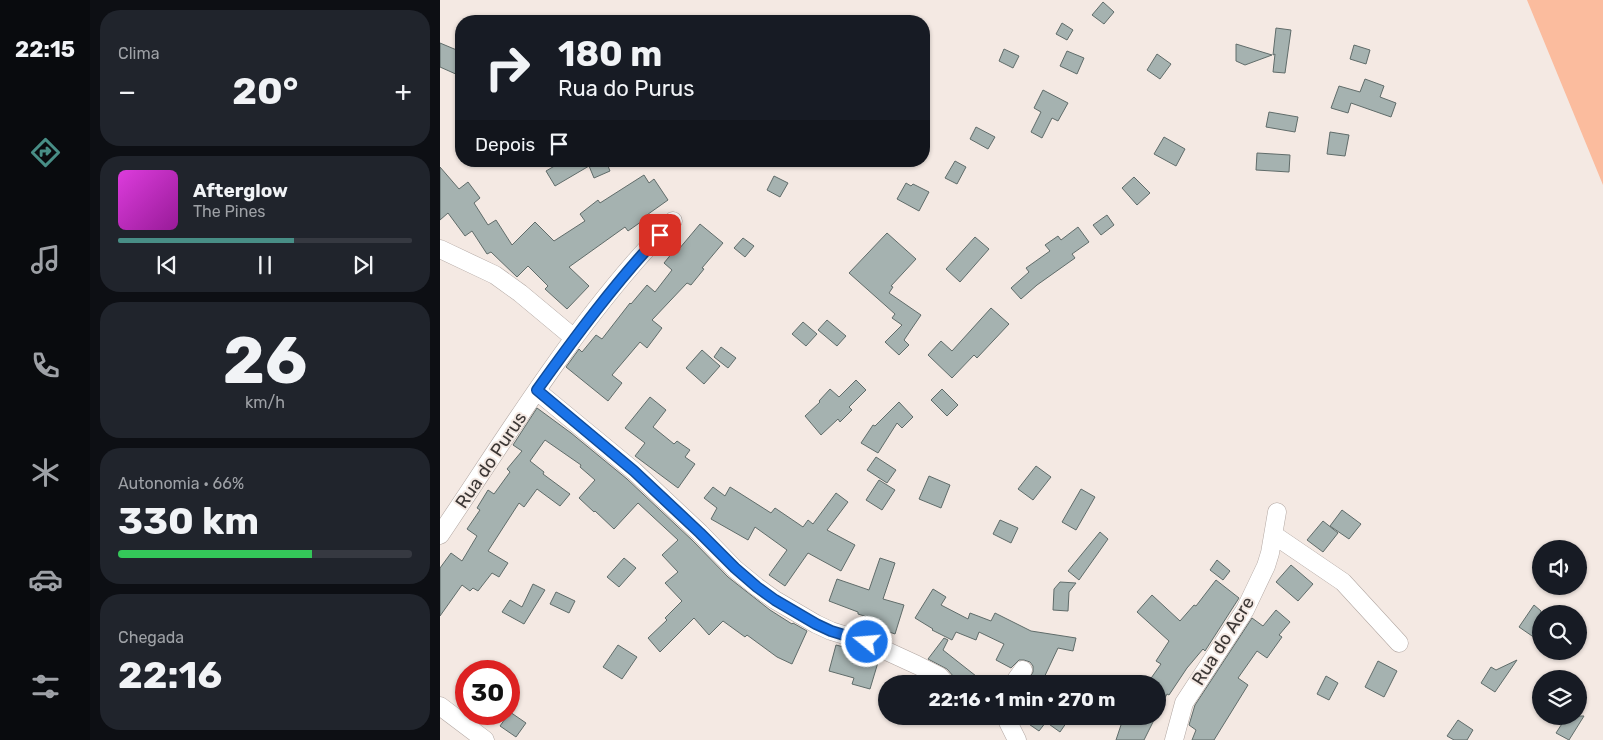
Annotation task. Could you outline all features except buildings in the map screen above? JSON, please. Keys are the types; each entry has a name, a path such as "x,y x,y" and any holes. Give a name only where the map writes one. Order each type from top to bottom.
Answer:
{"street":[{"name":"Rua do Purus","path":"440,536 574,338 634,263 673,221"},
{"path":"440,249 495,276 520,293 574,338"},
{"path":"537,390 634,471 735,568 775,600 831,631 867,642 937,675"},
{"name":"Rua do Acre","path":"1174,740 1184,703 1245,610 1260,575 1266,566 1277,512"},
{"path":"1274,534 1343,582 1399,643"},
{"path":"440,706 485,740"},
{"path":"1010,725 1018,740"}],"shaded area":[{"path":"1527,0 1603,0 1603,185"}],"route":[{"path":"660,235 634,263 574,338 537,390 634,471 757,587 816,624 831,631 867,642"}]}
